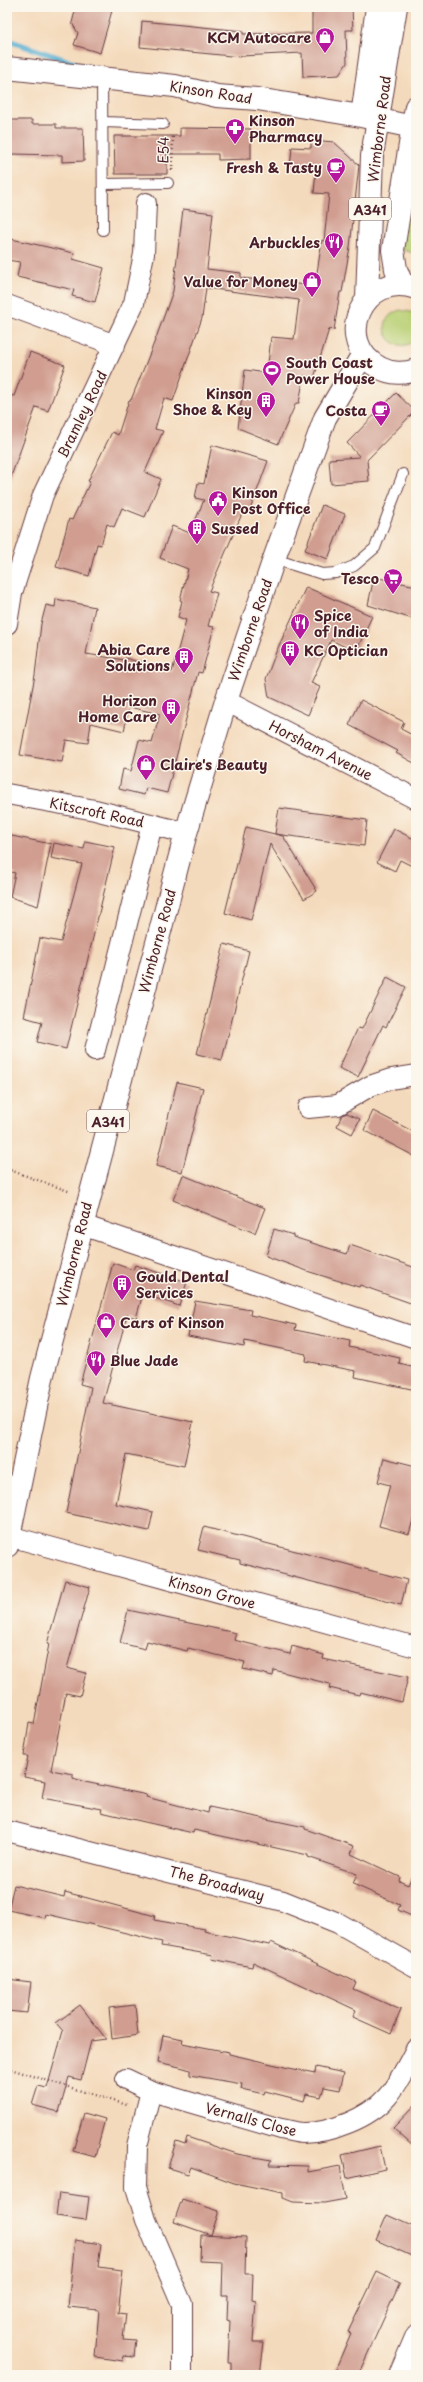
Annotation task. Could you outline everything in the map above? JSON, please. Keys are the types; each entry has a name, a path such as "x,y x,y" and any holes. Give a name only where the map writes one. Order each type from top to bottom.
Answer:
{"main road":[{"name":"Wimborne Road","path":"367,299 372,156 369,117 396,7"},
{"name":"Kinson Road","path":"10,66 174,86 216,96 257,100 369,117 415,117"},
{"name":"A341","path":"409,286 396,269 393,250 415,117"},
{"path":"409,286 383,288 367,299 360,309 356,326 358,344 373,364 386,371 400,373 416,370"},
{"name":"Wimborne Road","path":"8,1541 42,1378 88,1197 186,833 226,701 274,559 325,418 364,354"}],"street":[{"name":"Wimborne Road","path":"369,117 376,7"},
{"name":"Bramley Road","path":"7,624 12,593 42,495 134,303 144,254 146,203"},
{"path":"7,305 115,345"},
{"name":"Horsham Avenue","path":"226,701 416,799"},
{"name":"Kitscroft Road","path":"7,794 95,810 186,833"},
{"path":"95,1050 152,825"},
{"path":"308,1108 338,1105 370,1086 392,1079 416,1075"},
{"path":"82,1225 416,1338"},
{"name":"Kinson Grove","path":"8,1541 416,1647"},
{"name":"The Broadway","path":"7,1830 283,1901 338,1923 416,1967"},
{"name":"Vernalls Close","path":"126,2079 151,2091 281,2129 303,2133 319,2130 356,2118 386,2098 416,2049"},
{"path":"151,2091 144,2111 137,2146 136,2187 146,2220 182,2304 182,2375"},
{"path":"398,2375 416,2335"}],"lane":[{"path":"102,77 104,184 103,230"},
{"path":"103,122 163,124"},
{"path":"104,184 168,183"},
{"path":"274,559 322,574 336,573 354,566 375,548 403,474"}],"path":[{"name":"E54","path":"168,183 172,180 173,133"},
{"path":"7,1169 88,1197"},
{"path":"7,2068 144,2111"}],"green space":[{"path":"416,115 416,254 397,248"},
{"path":"400,310 411,312 416,315 416,339 408,344 400,345 393,342 385,329 386,322 391,315"}],"building":[{"path":"76,7 113,7 100,53 74,45 78,33 72,23"},
{"path":"312,7 352,7 353,30 346,30 347,63 339,75 303,77 302,53 241,57 140,47 142,21 243,31 243,34 312,33"},
{"path":"12,120 32,120 32,124 56,124 56,128 83,128 84,161 62,162 62,155 11,154"},
{"path":"180,128 251,129 251,159 218,160 218,154 167,154 167,174 115,174 114,136 180,136"},
{"path":"311,140 334,142 359,165 350,247 342,292 340,292 334,330 329,329 314,378 304,376 299,403 296,403 278,444 238,428 245,370 267,373 271,337 294,339 299,300 206,288 202,318 173,401 164,398 155,429 163,431 145,472 161,479 145,517 122,508 114,527 107,524 101,545 97,544 89,576 56,567 69,519 72,520 90,482 88,481 112,432 118,435 129,400 131,400 173,291 183,209 213,213 207,269 241,273 241,278 315,286 322,240 324,241 329,194 314,193 316,170 290,168 292,147 311,148"},
{"path":"7,238 74,253 73,259 104,268 95,302 72,296 74,290 17,277 20,262 7,260"},
{"path":"30,352 65,365 48,411 36,407 9,482 7,482 7,395 14,396"},
{"name":"Costa","path":"396,393 415,411 367,460 369,481 331,484 329,459 360,457 347,443"},
{"path":"212,445 268,461 250,510 244,509 209,591 217,593 208,626 214,627 202,673 198,672 167,793 146,788 144,795 119,789 123,769 131,771 139,740 152,743 160,714 129,707 124,731 91,723 88,743 66,740 62,762 20,755 35,675 41,624 46,605 55,607 56,599 95,607 86,654 125,660 125,658 172,672 186,620 178,617 182,601 180,600 188,569 160,558 172,526 190,533 204,500 195,498 198,483 204,484"},
{"path":"322,505 345,514 328,559 305,550"},
{"name":"Tesco","path":"374,577 416,586 416,620 368,605"},
{"path":"306,587 372,616 356,652 331,640 311,683 320,687 308,715 269,697 266,679 276,652"},
{"path":"361,700 404,722 401,729 416,737 416,764 396,753 398,751 349,725"},
{"path":"279,808 367,820 364,846 275,834"},
{"path":"246,827 283,836 317,891 304,899 270,844 251,920 225,913"},
{"path":"394,829 416,840 416,868 400,860 395,871 377,862"},
{"path":"7,835 51,844 38,906 10,897 15,873 7,871"},
{"path":"85,841 115,847 66,1049 37,1042 42,1022 24,1017 40,938 61,942 82,864 51,858 54,843 84,849"},
{"path":"224,944 249,951 222,1060 197,1054"},
{"path":"387,977 406,987 386,1027 383,1025 358,1077 339,1068 358,1028 362,1029"},
{"path":"177,1082 203,1088 182,1172 156,1166"},
{"path":"373,1111 416,1133 416,1157 364,1130"},
{"path":"347,1113 360,1119 352,1134 337,1126 342,1115"},
{"path":"183,1175 265,1208 255,1233 173,1200"},
{"path":"274,1229 293,1235 293,1237 347,1254 350,1245 416,1268 416,1305 360,1285 359,1287 310,1272 266,1256"},
{"path":"113,1263 133,1270 135,1265 187,1282 179,1306 143,1294 136,1318 127,1315 103,1403 193,1422 184,1466 126,1454 116,1504 153,1512 149,1531 66,1513 91,1387 80,1384"},
{"path":"195,1301 251,1310 250,1315 296,1325 295,1330 350,1341 349,1347 400,1358 399,1364 416,1368 416,1390 355,1377 356,1371 305,1361 306,1354 245,1341 244,1347 188,1336"},
{"path":"384,1458 416,1466 416,1509 409,1534 379,1526 390,1485 378,1482"},
{"path":"204,1527 407,1580 401,1605 240,1563 240,1560 198,1550"},
{"path":"65,1580 90,1587 67,1668 86,1673 80,1696 66,1693 51,1770 73,1774 73,1778 85,1782 147,1795 146,1797 208,1813 209,1807 305,1827 305,1829 354,1846 351,1854 400,1877 399,1881 408,1885 416,1867 416,1918 398,1910 400,1905 353,1884 357,1874 308,1857 308,1855 194,1830 193,1833 101,1812 102,1809 42,1798 45,1781 24,1777 28,1756 24,1756 29,1723 34,1724 49,1644 47,1644"},
{"path":"128,1610 236,1633 234,1640 290,1654 292,1646 324,1655 323,1659 408,1677 402,1702 360,1692 359,1695 329,1688 330,1684 274,1670 273,1676 243,1669 245,1662 188,1648 187,1651 147,1641 145,1649 120,1643"},
{"path":"14,1885 64,1897 65,1892 155,1916 154,1920 205,1929 204,1931 269,1945 271,1942 356,1982 353,1989 401,2010 391,2034 353,2017 356,2010 253,1962 252,1967 212,1959 213,1955 161,1946 162,1942 98,1926 46,1914 45,1918 8,1910"},
{"path":"7,1979 31,1982 27,2013 7,2011"},
{"path":"80,2005 106,2039 91,2041 81,2080 69,2077 59,2112 32,2105 38,2086 47,2088 63,2031 56,2023"},
{"path":"135,2005 138,2035 112,2039 109,2008"},
{"path":"163,2035 183,2039 182,2043 229,2052 229,2054 289,2068 315,2073 316,2067 344,2073 340,2090 324,2087 321,2097 306,2094 304,2101 265,2091 264,2094 241,2089 242,2084 190,2075 190,2070 158,2062"},
{"path":"416,2104 416,2149 393,2128"},
{"path":"84,2113 105,2119 95,2157 73,2151"},
{"path":"187,2137 237,2154 271,2160 269,2165 308,2166 308,2172 340,2166 346,2199 324,2203 293,2202 283,2198 283,2193 234,2183 191,2167 188,2174 168,2168 176,2141 185,2144"},
{"path":"380,2146 385,2169 347,2178 342,2155"},
{"path":"59,2193 89,2197 86,2220 56,2216"},
{"path":"182,2199 219,2211 211,2235 174,2222"},
{"path":"387,2215 416,2228 416,2258 376,2240"},
{"path":"201,2235 246,2237 245,2274 253,2274 252,2300 256,2301 253,2342 264,2342 260,2375 231,2375 231,2363 228,2363 230,2321 227,2320 228,2295 222,2295 223,2262 200,2261"},
{"path":"75,2240 101,2244 98,2267 123,2270 118,2313 126,2314 123,2339 136,2340 134,2357 124,2356 123,2361 95,2357 99,2310 68,2307"},
{"path":"377,2272 400,2283 358,2375 333,2375 351,2333 348,2332"}],"waterway":[{"path":"7,40 77,64"}],"place":[{"name":"KCM Autocare","path":"325,54"},
{"name":"Kinson Pharmacy","path":"235,145"},
{"name":"Fresh & Tasty","path":"336,184"},
{"name":"Arbuckles","path":"334,259"},
{"name":"Value for Money","path":"312,298"},
{"name":"South Coast Power House","path":"272,387"},
{"name":"Kinson Shoe & Key","path":"266,418"},
{"name":"Costa","path":"381,427"},
{"name":"Kinson Post Office","path":"218,517"},
{"name":"Sussed","path":"197,545"},
{"name":"Tesco","path":"393,595"},
{"name":"Spice of India","path":"300,640"},
{"name":"KC Optician","path":"290,667"},
{"name":"Abia Care Solutions","path":"184,674"},
{"name":"Horizon Home Care","path":"171,725"},
{"name":"Claire's Beauty","path":"146,781"},
{"name":"Gould Dental Services","path":"122,1301"},
{"name":"Cars of Kinson","path":"106,1339"},
{"name":"Blue Jade","path":"96,1377"}]}
